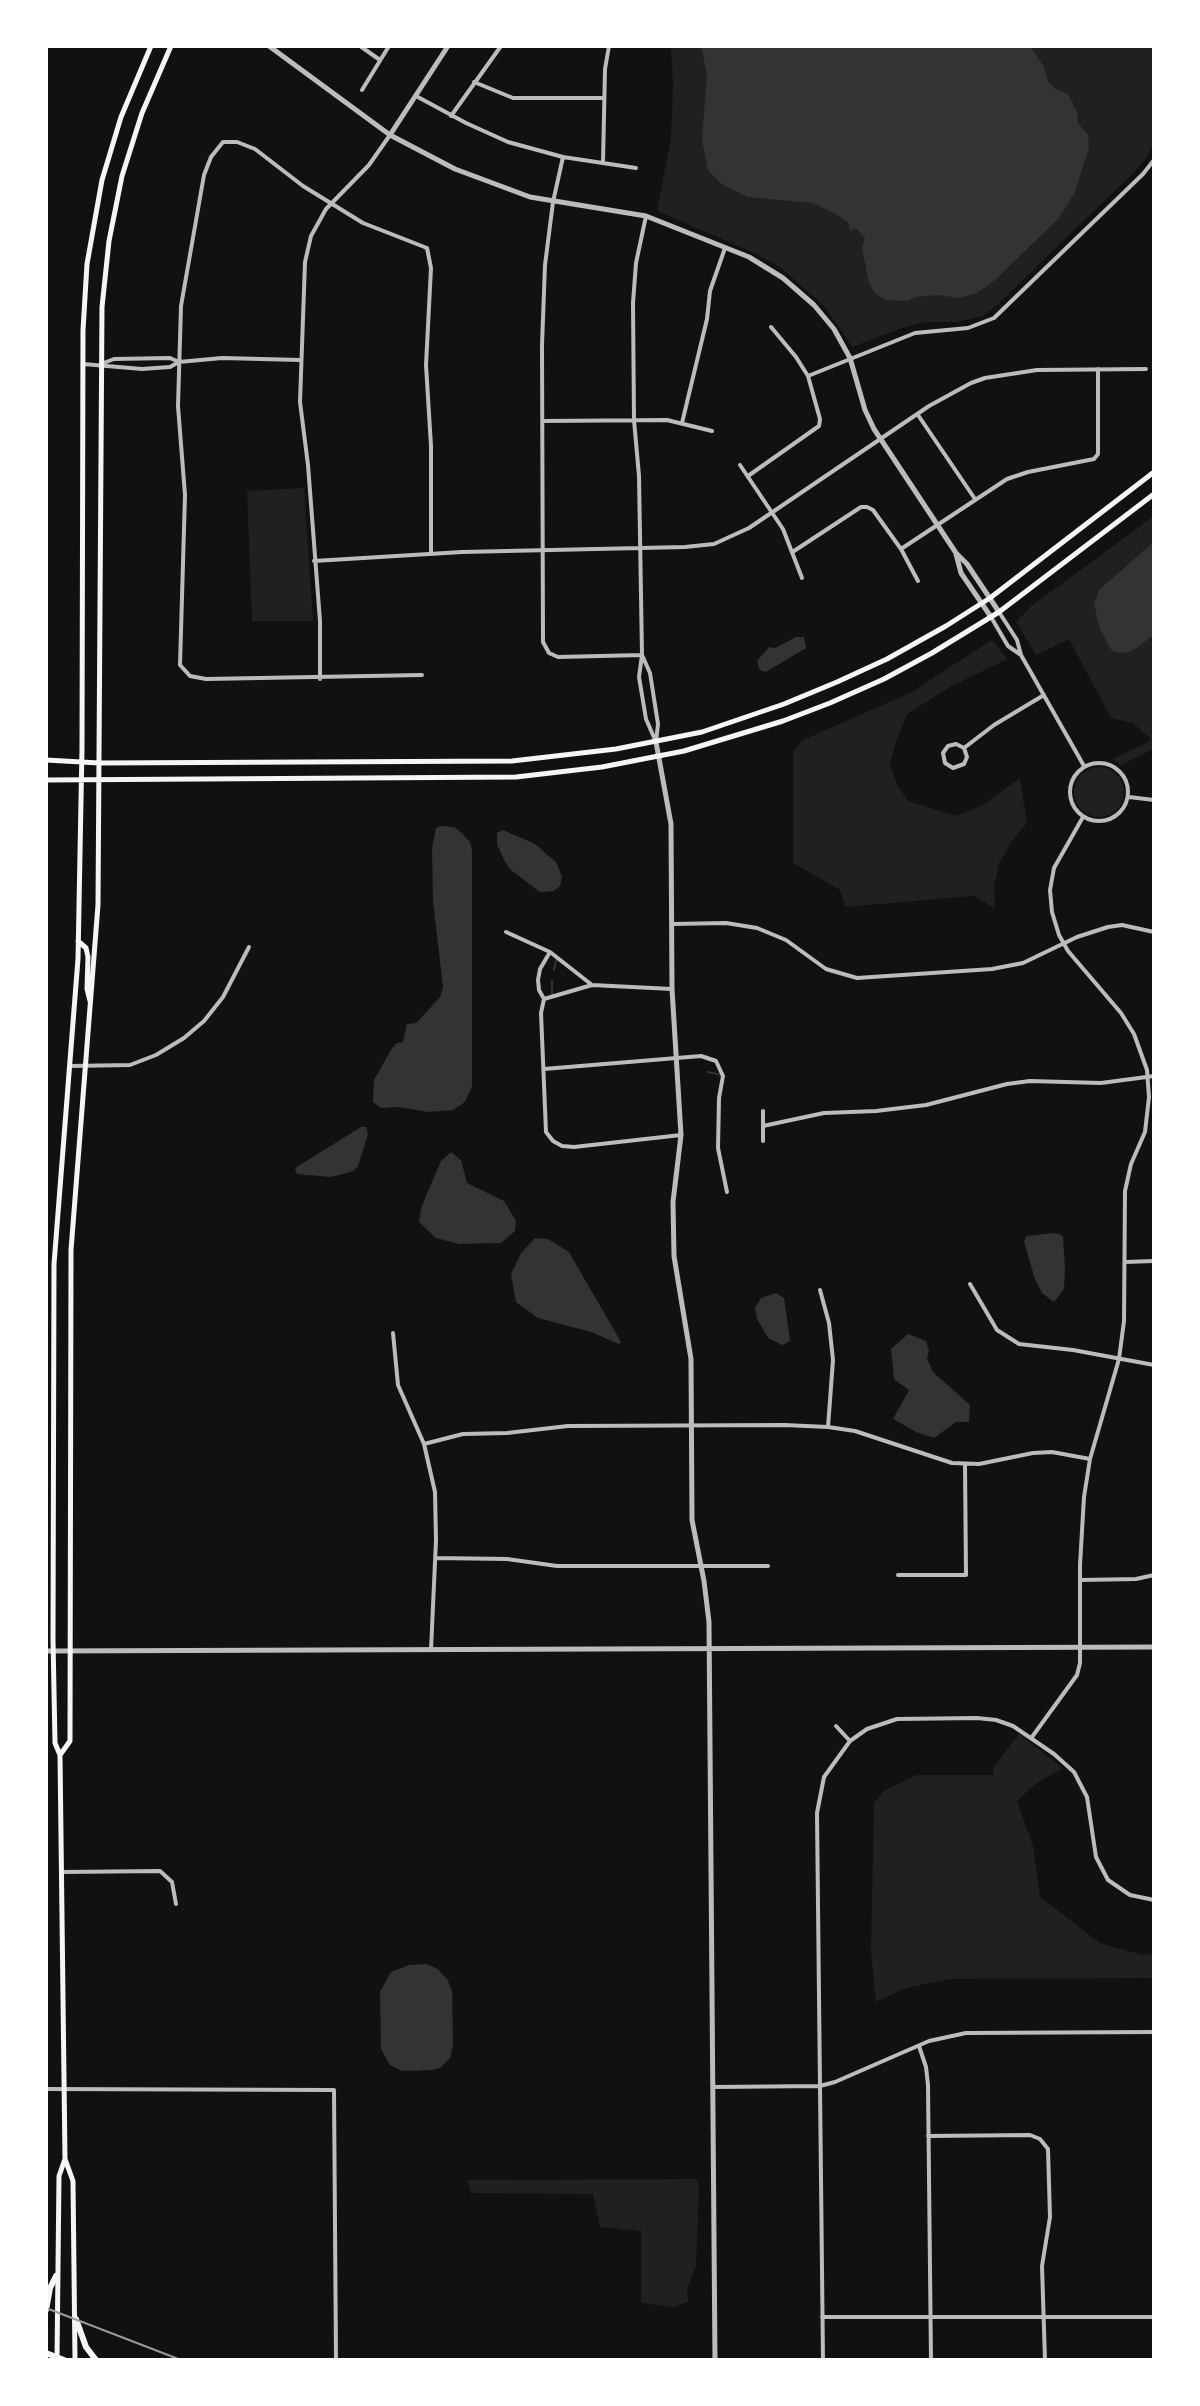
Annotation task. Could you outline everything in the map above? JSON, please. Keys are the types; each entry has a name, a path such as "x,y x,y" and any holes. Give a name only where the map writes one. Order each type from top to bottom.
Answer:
{"highway":[{"path":"46,2310 56,2276"},
{"path":"76,2319 86,2347 96,2360"},
{"path":"46,2353 59,2359"}],"main road":[{"path":"59,2359 56,2276 59,2176 65,2159 63,1872 60,1755 55,1743 49,1651 54,1264 78,941 83,364 87,264 99,196 113,140 151,46"},
{"path":"60,1755 70,1741 71,1250 98,905 104,286 117,200 137,128 171,46"},
{"path":"46,760 99,763 497,762 570,755 702,732 784,704 887,659 990,598 1154,472"},
{"path":"46,780 516,777 562,773 659,757 743,734 830,703 884,679 999,612 1154,494"},
{"path":"78,941 86,948 88,957 87,989 91,1006"},
{"path":"65,2159 73,2181 75,2360"}],"street":[{"path":"269,46 390,135 455,169 492,185 553,202 646,216 767,266 798,291 828,321 850,358 865,410 880,439 1017,640 1021,655 1084,766"},
{"path":"360,46 380,60"},
{"path":"362,90 389,46"},
{"path":"320,679 320,621 300,402 307,246 331,203 369,165 448,46"},
{"path":"451,116 501,46"},
{"path":"603,162 605,58 609,46"},
{"path":"474,82 513,98 604,98"},
{"path":"416,96 508,142 563,157 636,168"},
{"path":"422,675 206,679 186,674 179,657 185,495 178,406 181,306 204,175 211,157 223,142 237,142 255,149 363,223 427,248 431,268 426,365 431,446 431,554"},
{"path":"563,157 553,202 545,265 543,642 549,653 558,657 642,655"},
{"path":"808,376 915,333 968,328 994,318 1154,160"},
{"path":"646,216 633,289 642,655 639,677 646,719 656,742 671,824 672,989 681,1135 672,1228 675,1270 691,1359 692,1520 707,1600 715,2360"},
{"path":"682,423 691,375 707,319 710,291 725,248"},
{"path":"748,476 819,426 820,419 808,376 771,327"},
{"path":"101,364 114,359 170,358 179,362"},
{"path":"83,364 142,369 222,358 300,360"},
{"path":"901,549 1007,479 1028,472 1089,462 1098,454 1098,369"},
{"path":"314,561 714,544 740,533 772,513 951,393 985,378 1037,370 1146,369"},
{"path":"918,414 975,499"},
{"path":"543,421 667,420 712,431"},
{"path":"740,465 794,551 802,578"},
{"path":"794,551 861,507 867,507 873,510 901,549 918,581"},
{"path":"956,553 961,573 1008,646 1021,655"},
{"path":"642,655 648,665 652,685 658,724 656,742"},
{"path":"964,748 994,725 1044,695"},
{"path":"956,744 964,748 967,757 960,767 953,768 945,763 943,753 948,746 956,744"},
{"path":"1097,762 1111,765 1123,774 1128,796 1125,806 1111,819 1101,821 1083,817 1075,810 1069,791 1076,773 1084,766 1097,762"},
{"path":"1128,796 1154,800"},
{"path":"1032,1737 1077,1675 1082,1520 1090,1459 1119,1359 1124,1321 1125,1191 1131,1164 1147,1123 1151,1077 1127,1022 1064,944 1052,912 1050,890 1057,861 1083,817"},
{"path":"672,924 726,923 757,928 786,940 826,969 857,978 992,969 1023,963 1108,927 1122,925 1154,932"},
{"path":"506,932 550,952 592,985"},
{"path":"70,1066 130,1065 156,1055 184,1038 204,1021 223,997 249,947"},
{"path":"550,952 540,969 538,980 544,999 541,1013 546,1132 562,1146 681,1135"},
{"path":"544,999 592,985 672,989"},
{"path":"544,1069 709,1057 721,1068 723,1076 719,1098 718,1148 727,1192"},
{"path":"763,1126 824,1113 926,1105 1030,1081 1101,1083 1151,1077"},
{"path":"763,1111 763,1141"},
{"path":"1125,1262 1154,1261"},
{"path":"970,1284 997,1330 1013,1342 1028,1347 1073,1350 1154,1365"},
{"path":"820,1290 829,1323 833,1360 828,1427"},
{"path":"393,1333 398,1385 424,1444 435,1492 436,1558 431,1650"},
{"path":"424,1444 450,1436 568,1426 828,1427 871,1435 939,1460 965,1464 1052,1452 1090,1459"},
{"path":"898,1575 966,1575 965,1464"},
{"path":"436,1558 507,1559 557,1566 768,1566"},
{"path":"1080,1580 1136,1579 1154,1575"},
{"path":"49,1651 1154,1647"},
{"path":"823,2360 817,1813 824,1777 850,1741 882,1723 913,1719 996,1720 1013,1726 1065,1763 1081,1785 1089,1811 1096,1857 1108,1880 1130,1895 1154,1900"},
{"path":"836,1726 850,1741"},
{"path":"63,1872 160,1871 172,1882 176,1904"},
{"path":"713,2087 820,2086 852,2077 946,2035 1154,2032"},
{"path":"919,2046 927,2075 931,2360"},
{"path":"46,2089 334,2090 336,2360"},
{"path":"928,2136 1024,2135 1035,2136 1045,2144 1050,2155 1050,2201 1042,2266 1045,2360"},
{"path":"822,2317 1154,2317"}],"shaded area":[{"path":"671,46 1154,46 1154,143 1145,160 1130,176 983,316 957,322 926,322 852,347 825,307 780,267 657,211 671,138"},
{"path":"701,46 1030,46 1044,67 1048,81 1055,89 1068,94 1077,112 1078,123 1088,135 1089,147 1075,192 1059,218 995,280 977,293 959,298 938,295 906,301 886,300 876,294 869,283 862,248 865,238 857,229 849,230 849,223 841,217 813,203 747,197 722,184 708,171 702,140 707,74"},
{"path":"304,488 313,621 252,621 247,491"},
{"path":"1154,516 1154,749 1121,765 1113,759 1152,740 1133,723 1111,718 1069,639 1036,655 1016,622 1030,607"},
{"path":"1154,542 1154,635 1132,651 1112,651 1100,629 1094,604 1100,589"},
{"path":"796,637 804,637 806,648 766,672 760,670 757,661 769,647 775,648"},
{"path":"992,640 1007,659 950,687 907,714 890,763 897,785 908,801 956,816 981,806 1020,778 1027,823 1011,842 999,864 994,886 995,908 973,896 845,907 840,890 793,863 793,751 803,740 910,693"},
{"path":"1099,767 1117,774 1124,792 1117,810 1099,817 1081,810 1074,792 1081,774"},
{"path":"454,827 462,833 472,850 472,1086 465,1102 453,1110 428,1112 399,1107 381,1108 373,1102 374,1080 392,1048 403,1042 407,1024 416,1023 422,1017 440,997 443,987 433,901 432,848 436,828"},
{"path":"503,830 535,844 556,862 562,877 560,886 554,891 540,892 511,870 497,844 497,833"},
{"path":"361,1127 366,1127 368,1134 354,1171 331,1177 297,1174 295,1168"},
{"path":"451,1152 461,1160 467,1183 504,1201 516,1221 515,1231 501,1243 459,1244 436,1238 419,1222 421,1208 441,1161"},
{"path":"1055,1233 1063,1236 1065,1269 1064,1289 1054,1302 1042,1293 1035,1279 1024,1242 1026,1236"},
{"path":"535,1238 548,1239 569,1252 621,1342 619,1344 591,1332 538,1318 516,1302 511,1274 521,1253"},
{"path":"776,1293 784,1298 790,1341 782,1345 768,1338 757,1319 755,1308 761,1298"},
{"path":"908,1334 926,1341 929,1351 927,1358 933,1372 970,1405 969,1422 956,1422 934,1438 893,1419 909,1390 894,1379 891,1349"},
{"path":"1019,1734 1063,1768 1037,1783 1017,1801 1033,1846 1040,1897 1100,1943 1142,1955 1154,1954 1154,1978 950,1979 906,1988 876,2002 871,1952 874,1803 885,1790 917,1775 993,1775 994,1767"},
{"path":"426,1964 438,1969 452,1991 453,2046 450,2058 440,2068 402,2071 390,2065 381,2049 380,1992 391,1972 409,1965"},
{"path":"696,2179 699,2186 696,2266 687,2289 688,2302 673,2307 641,2303 641,2231 600,2227 593,2194 471,2193 467,2180"}],"waterway":[{"path":"554,970 557,957"},
{"path":"552,981 552,994"},
{"path":"708,1072 722,1075"}],"railway":[{"path":"46,2308 181,2360"}]}
